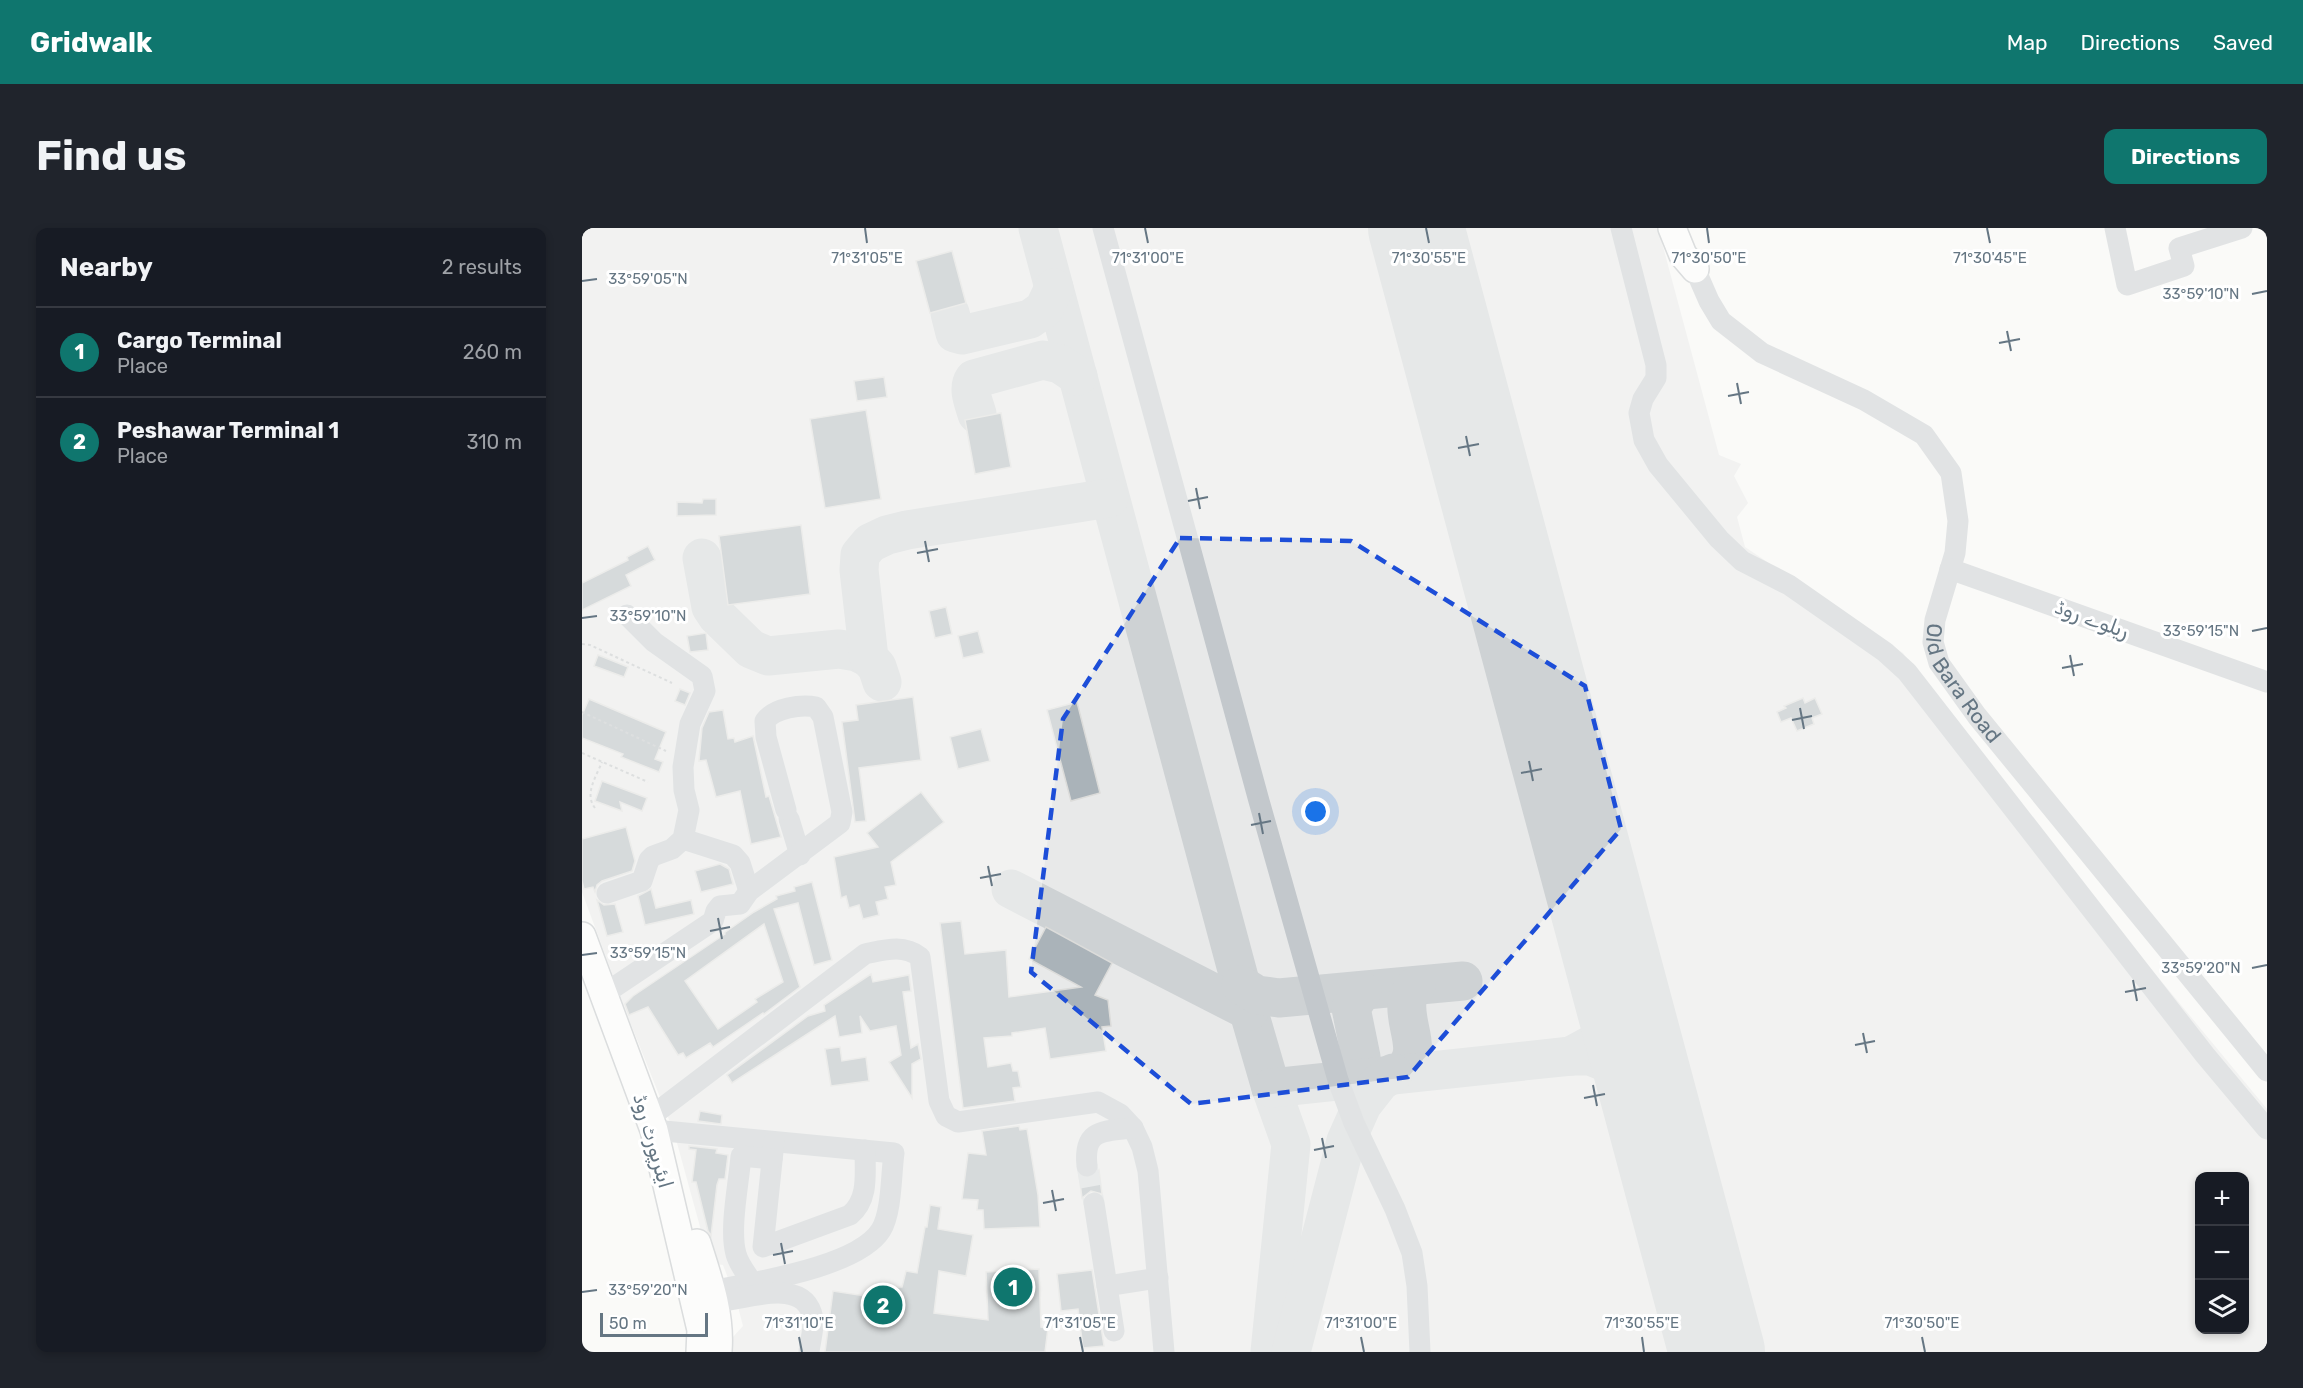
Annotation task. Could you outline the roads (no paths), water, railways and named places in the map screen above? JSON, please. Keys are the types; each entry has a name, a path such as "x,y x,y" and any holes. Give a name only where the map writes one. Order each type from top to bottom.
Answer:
{"main road":[{"path":"1672,228 1683,255 1695,269"},
{"name":"Old Bara Road","path":"1689,228 1695,250 1695,269"},
{"name":"ایئرپورٹ روڈ","path":"582,936 652,1124 701,1329 700,1352"},
{"path":"652,1124 683,1199 713,1297 719,1333 718,1352"}],"street":[{"path":"1621,228 1656,364 1656,378 1643,399 1639,413 1644,440 1658,465 1719,539 1742,561 1789,585 1885,652 1907,672 2205,1055 2267,1129"},
{"path":"2115,228 2127,285 2184,266 2178,248 2242,228"},
{"path":"1099,231 1338,1080 1354,1123 1395,1209 1412,1253 1417,1286 1420,1352"},
{"name":"Old Bara Road","path":"1695,269 1721,321 1762,353 1864,400 1924,435 1951,473 1958,521 1955,553 1935,620 1933,642 1939,663 1977,716 2267,1071"},
{"name":"ریلوے روڈ","path":"1950,569 2267,682"},
{"path":"607,893 642,880 649,860 672,849 683,838 689,810 682,766 690,724 705,691 702,676 654,642 627,615"},
{"path":"604,994 713,921 716,910 720,906 740,904 749,891 800,855 837,826 842,818 823,717 816,707 807,706 777,711 765,721 766,737 800,855"},
{"path":"683,838 733,855 740,863 749,891"},
{"path":"652,1124 865,954 890,949 910,950 920,957 939,1101 946,1116 958,1122 1098,1102 1120,1114 1133,1128 1148,1170 1164,1352"},
{"path":"652,1124 773,1150"},
{"path":"1087,1166 1085,1151 1089,1141 1095,1135 1106,1131 1133,1128"},
{"path":"773,1150 762,1247 850,1215 859,1208 865,1192 865,1150"},
{"path":"713,1297 752,1282 818,1266 854,1254 870,1243 882,1229 887,1213 894,1153 865,1150 773,1150 741,1156 734,1230 735,1252 739,1263 752,1282"},
{"path":"1094,1203 1114,1331"},
{"path":"807,1305 818,1266"},
{"path":"1107,1286 1158,1278"},
{"path":"713,1297 783,1292 799,1296 807,1305 813,1320 809,1352"}],"tunnel":[{"path":"1087,1166 1094,1203"}],"place":[{"name":"Cargo Terminal","path":"1013,1287"},
{"name":"Peshawar Terminal 1","path":"883,1305"}]}
